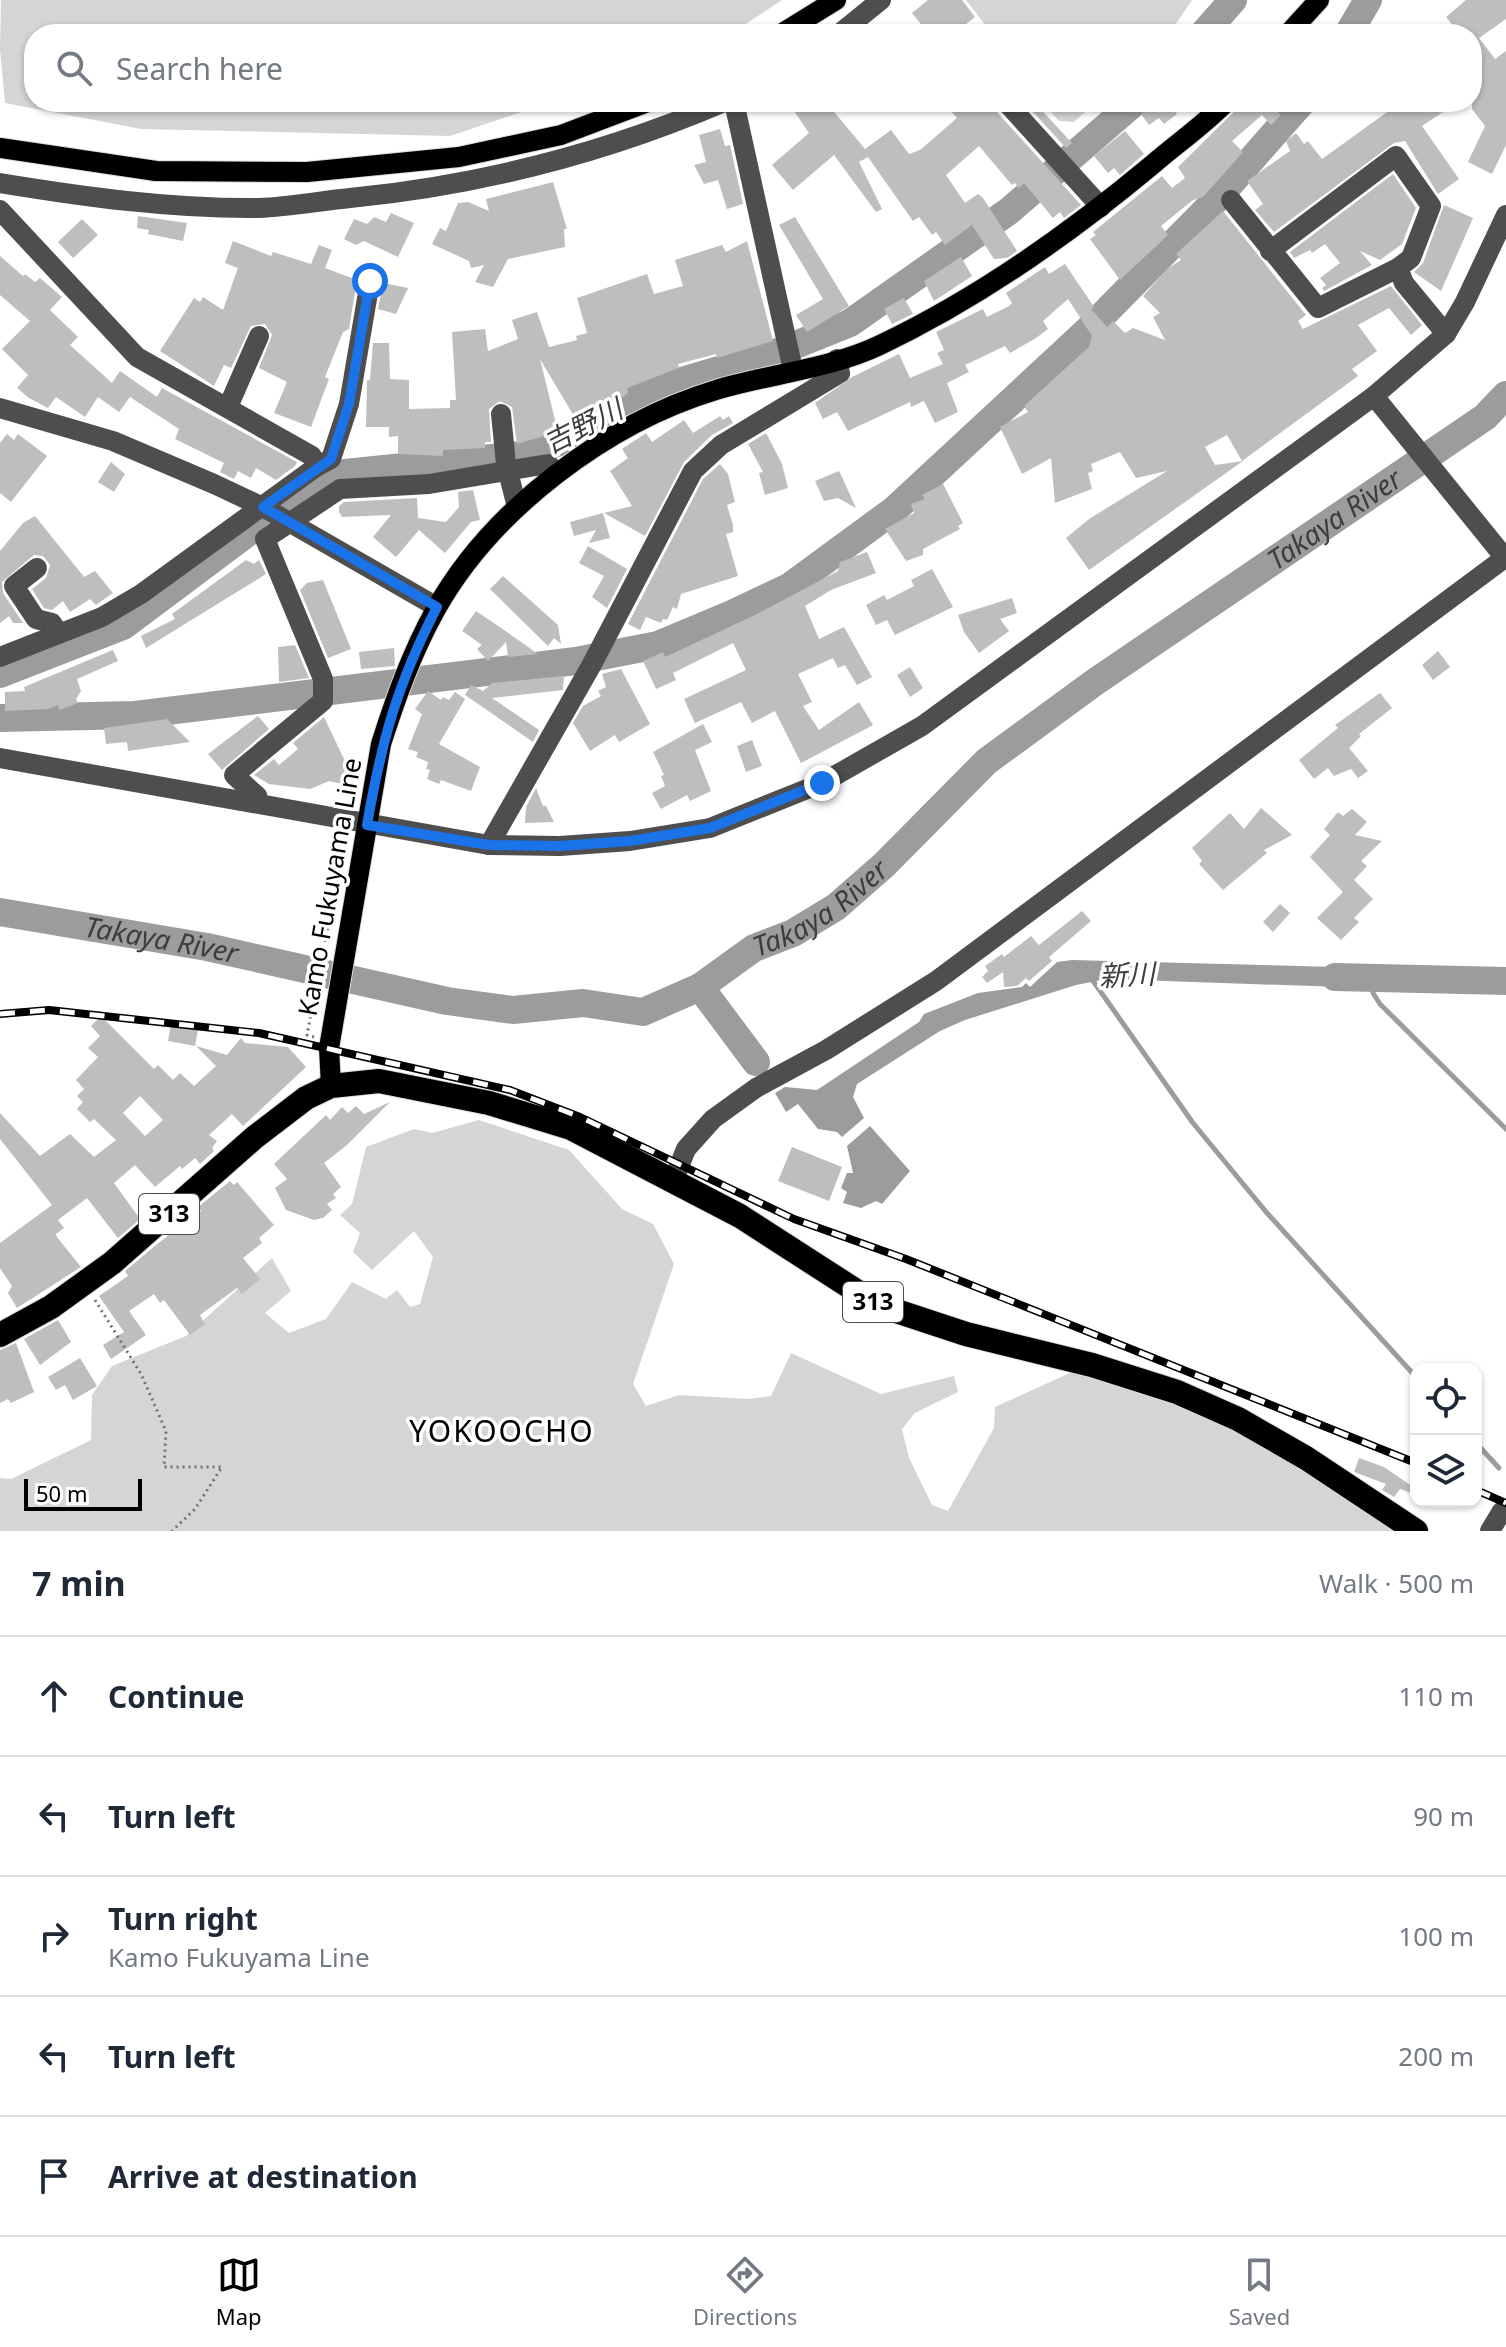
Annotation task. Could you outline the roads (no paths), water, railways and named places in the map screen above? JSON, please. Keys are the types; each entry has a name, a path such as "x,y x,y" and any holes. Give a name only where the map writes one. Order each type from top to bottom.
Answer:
{"highway":[{"name":"313","path":"0,1335 84,1284 149,1232 255,1137 306,1098 331,1086 379,1081 530,1113 571,1128 740,1216 878,1305 966,1334 1092,1365 1177,1392 1238,1419 1306,1458 1416,1531"}],"main road":[{"path":"797,24 836,0"},
{"path":"1297,24 1319,0"},
{"path":"0,148 156,171 307,172 473,154 561,135 622,112"},
{"name":"Kamo Fukuyama Line","path":"331,1086 327,1067 358,824 403,675 437,607 517,507 557,473 606,439 659,411 767,376 791,356 837,359 878,346 1001,280 1101,207 1214,112"}],"street":[{"path":"851,24 881,0"},
{"path":"0,183 107,201 261,208 436,190 560,163 701,112"},
{"path":"736,112 791,356"},
{"path":"1016,112 1101,207"},
{"path":"1231,200 1270,251 1318,308 1398,268 1411,258 1431,206 1396,156 1270,251"},
{"path":"0,210 137,357 312,456 316,467"},
{"path":"0,758 489,845 560,846 630,841 710,828 822,783 922,726 1374,396 1446,334 1465,302 1506,215"},
{"path":"1398,268 1404,283 1446,334"},
{"path":"0,657 102,617 141,594 331,459 349,404 370,281"},
{"path":"228,407 259,336"},
{"path":"489,845 591,666 693,471 721,445 840,373 837,359"},
{"path":"767,376 783,406"},
{"path":"673,1182 686,1149 713,1119 756,1088 826,1050 936,981 1505,558 1374,396"},
{"path":"0,408 113,441 263,507 437,607"},
{"path":"501,414 505,461 517,507"},
{"path":"254,803 257,796 234,775 323,701 323,679 265,539 340,489 429,484 505,461 548,464 557,473"},
{"path":"37,568 14,586 36,619 52,623 59,634"},
{"path":"1490,1531 1502,1511"}],"water":[{"path":"1057,962 1370,968 1370,988 1107,979 1076,985 965,1020 940,1031 857,1084 853,1097 864,1118 842,1137 837,1132 818,1129 798,1104 786,1112 775,1093 785,1087 817,1090 919,1022 924,1014 978,993 1022,987 1026,983 1030,987"},
{"path":"870,1126 910,1171 882,1204 876,1201 861,1208 843,1203 847,1192 841,1188 847,1173 853,1173 847,1146"}],"waterway":[{"name":"吉野川","path":"1212,24 1233,0"},
{"path":"1354,24 1368,0"},
{"name":"吉野川","path":"0,674 123,626 282,507 335,474 521,455 560,442 652,390 773,354 850,323 1009,211 1123,112"},
{"path":"0,718 135,715 576,661 658,645 732,614 789,587 894,510 1087,331 1215,201 1293,112"},
{"name":"Takaya River","path":"0,912 207,947 447,1001 513,1010 583,1003 643,1012 700,987 754,948 793,933 836,907 884,865 987,761 1095,682 1485,417 1506,395"},
{"name":"新川","path":"1335,977 1506,981"},
{"path":"1091,978 1193,1123 1267,1213 1410,1370"},
{"path":"1372,978 1373,993 1380,1004 1506,1129"},
{"name":"新川","path":"700,987 756,1062"},
{"path":"1482,1450 1499,1468"}],"railway":[{"path":"0,1014 49,1010 259,1033 510,1090 580,1117 794,1219 906,1259 1410,1461"},
{"path":"1482,1493 1506,1503"}],"district":[{"name":"YOKOOCHO","path":"502,1432"}]}
